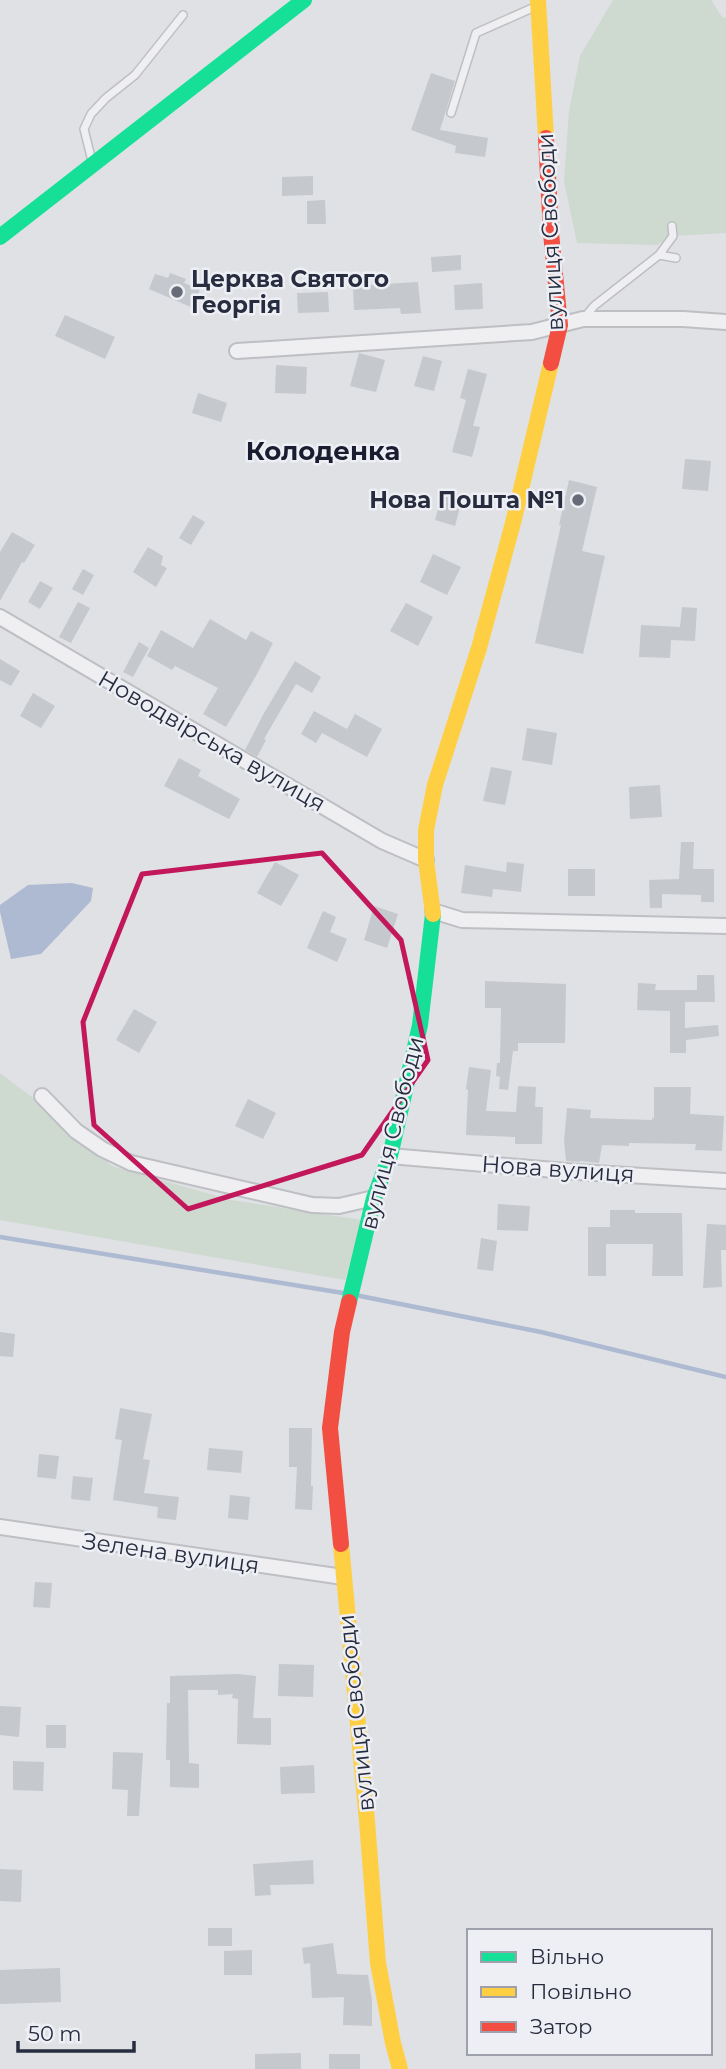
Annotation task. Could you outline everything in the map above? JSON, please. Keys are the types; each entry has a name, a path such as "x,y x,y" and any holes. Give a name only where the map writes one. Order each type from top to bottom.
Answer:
{"main road":[{"path":"0,237 304,0"},
{"name":"вулиця Свободи","path":"400,2069 378,1963 330,1428 342,1332 374,1198 390,1156 420,1025 433,911 426,860 426,830 435,785 486,623 513,523 560,325 551,233 538,3"}],"street":[{"path":"237,351 532,332 583,319 726,322"},
{"name":"Новодвірська вулиця","path":"0,617 382,841 426,860"},
{"path":"433,911 462,920 726,926"},
{"path":"42,1096 76,1131 102,1149 131,1163 312,1205 339,1206 374,1198"},
{"name":"Нова вулиця","path":"390,1156 726,1181"},
{"name":"Зелена вулиця","path":"0,1527 343,1577"}],"lane":[{"path":"451,113 476,33 538,3"},
{"path":"93,166 84,129 91,114 135,75 183,15"},
{"path":"583,319 594,306 659,255 673,236 672,226"},
{"path":"659,255 676,258"}],"highlighted area":[{"path":"322,853 401,940 428,1060 362,1155 188,1209 94,1125 83,1022 142,874"}],"shaded area":[{"path":"613,0 711,0 722,17 726,18 726,233 673,236 657,245 577,243 564,181 569,111 580,56"},
{"path":"0,1073 112,1166 231,1200 362,1220 345,1280 0,1220"}],"water":[{"path":"72,883 93,888 91,901 41,954 11,959 0,905 28,885"}],"building":[{"path":"431,73 455,81 440,130 488,138 485,157 455,153 456,146 411,130"},
{"path":"313,176 313,195 282,196 282,177"},
{"path":"325,200 326,224 307,224 307,201"},
{"path":"461,255 461,270 432,272 431,257"},
{"name":"Церква Святого Георгія","path":"170,273 186,279 184,283 200,289 193,308 149,289 155,274 168,278"},
{"path":"418,282 421,313 401,314 400,308 354,310 353,286"},
{"path":"482,283 483,309 455,310 454,285"},
{"path":"328,292 329,312 298,313 297,293"},
{"path":"65,315 115,337 105,359 55,336"},
{"path":"359,353 385,360 376,392 350,386"},
{"path":"423,356 442,361 434,391 414,386"},
{"path":"276,365 307,367 306,394 275,393"},
{"path":"468,369 487,374 473,426 480,427 472,457 452,452 466,400 460,398"},
{"path":"198,393 227,403 221,422 192,413"},
{"path":"685,459 711,461 708,491 682,489"},
{"path":"569,480 597,487 582,551 605,556 583,654 535,643"},
{"path":"443,491 463,496 455,526 435,520"},
{"path":"193,515 205,522 191,545 179,538"},
{"path":"12,532 35,545 0,601 0,552"},
{"path":"148,547 163,556 161,565 167,568 156,587 133,572"},
{"path":"433,554 461,567 447,595 420,582"},
{"path":"83,569 94,575 83,595 72,589"},
{"path":"40,581 53,588 40,609 28,602"},
{"path":"78,602 90,608 71,643 59,637"},
{"path":"406,603 433,617 418,646 390,631"},
{"path":"682,607 697,608 695,641 671,640 670,658 639,657 641,625 680,627"},
{"path":"210,619 246,640 251,631 273,643 226,727 203,714 218,688 175,666 172,670 147,656 161,630 193,648"},
{"path":"139,642 149,648 133,677 123,672"},
{"path":"0,659 20,671 11,686 0,680"},
{"path":"295,661 321,677 312,693 296,684 264,739 266,740 257,757 245,750"},
{"path":"33,693 55,706 41,728 20,716"},
{"path":"314,711 347,729 355,714 382,729 367,757 322,733 316,743 301,734"},
{"path":"527,728 557,733 552,765 522,760"},
{"path":"179,758 201,770 198,776 240,799 229,819 164,786"},
{"path":"491,767 512,771 505,805 483,801"},
{"path":"660,785 662,817 630,819 629,787"},
{"path":"681,842 694,842 693,869 714,869 714,902 701,902 701,895 662,894 662,908 650,908 649,880 679,879"},
{"path":"275,862 299,875 281,906 257,893"},
{"path":"507,862 524,864 521,892 493,889 492,897 461,893 465,865 506,872"},
{"path":"568,869 595,869 595,896 568,896"},
{"path":"374,906 398,914 387,948 364,940"},
{"path":"323,911 336,917 330,932 347,939 337,962 307,948"},
{"path":"697,975 714,975 715,1002 685,1002 685,1028 718,1025 719,1036 686,1040 686,1053 670,1053 670,1011 637,1010 638,983 656,984 655,990 697,990"},
{"path":"485,981 566,984 565,1043 518,1043 518,1051 513,1051 508,1090 499,1089 500,1077 496,1076 497,1063 500,1063 501,1008 485,1008"},
{"path":"134,1009 157,1022 139,1053 116,1040"},
{"path":"469,1067 491,1070 486,1111 516,1112 518,1086 536,1087 535,1107 543,1107 542,1144 515,1144 515,1137 466,1135"},
{"path":"654,1087 691,1087 690,1114 724,1116 722,1151 695,1150 696,1144 629,1143 629,1146 602,1145 599,1163 566,1161 564,1141 567,1108 591,1110 590,1118 652,1120"},
{"path":"248,1099 276,1113 263,1139 235,1126"},
{"path":"498,1204 530,1206 528,1231 497,1230"},
{"path":"610,1210 682,1213 683,1276 652,1276 653,1244 606,1244 606,1276 588,1276 588,1227 610,1227"},
{"path":"707,1224 726,1225 726,1250 721,1250 722,1287 703,1288"},
{"path":"481,1238 497,1241 493,1271 477,1269"},
{"path":"0,1332 15,1334 13,1357 0,1356"},
{"path":"120,1408 152,1414 143,1459 150,1460 144,1493 179,1497 176,1520 157,1518 158,1507 113,1500 122,1440 115,1439"},
{"path":"289,1428 312,1428 312,1510 295,1509 297,1467 289,1467"},
{"path":"209,1448 243,1451 241,1473 207,1470"},
{"path":"39,1454 59,1456 56,1479 37,1477"},
{"path":"73,1476 93,1478 90,1501 71,1499"},
{"path":"230,1495 250,1497 248,1520 228,1518"},
{"path":"35,1582 52,1583 50,1608 33,1607"},
{"path":"279,1664 314,1665 313,1697 278,1696"},
{"path":"170,1676 256,1676 253,1718 271,1718 271,1745 237,1744 238,1699 232,1698 233,1694 218,1695 218,1690 188,1690 189,1763 199,1764 199,1788 170,1787 170,1760 166,1760"},
{"path":"0,1706 21,1707 19,1737 0,1735"},
{"path":"46,1725 66,1725 66,1748 46,1748"},
{"path":"113,1752 143,1753 139,1816 127,1816 128,1790 112,1789"},
{"path":"13,1761 44,1762 43,1791 13,1790"},
{"path":"314,1765 315,1793 281,1794 280,1767"},
{"path":"313,1860 314,1884 270,1885 271,1895 255,1896 253,1864"},
{"path":"0,1869 22,1870 21,1902 0,1901"},
{"path":"208,1928 232,1928 232,1946 208,1946"},
{"path":"333,1943 337,1974 368,1975 372,2026 343,2025 344,1997 312,1998 310,1963 304,1964 302,1948"},
{"path":"252,1950 252,1975 224,1975 224,1951"},
{"path":"60,1968 61,2002 0,2004 0,1970"},
{"path":"301,2053 301,2069 255,2069 255,2054"},
{"path":"329,2054 360,2054 360,2069 329,2069"}],"waterway":[{"path":"0,1237 343,1293"},
{"path":"360,1296 541,1332 726,1377"}],"traffic: fast":[{"path":"0,237 304,0"},
{"path":"349,1302 374,1198 390,1156 420,1025 433,914"}],"traffic: slow":[{"path":"538,0 546,138"},
{"path":"433,914 426,860 426,830 435,785 479,648 513,523 551,363"},
{"path":"341,1544 378,1963 400,2069"}],"traffic: jam":[{"path":"546,138 551,233 560,325 551,363"},
{"path":"341,1544 330,1428 342,1332 349,1302"}],"place":[{"name":"Церква Святого Георгія","path":"177,292"},
{"name":"Нова Пошта №1","path":"578,500"}],"district":[{"name":"Колоденка","path":"323,451"}]}
